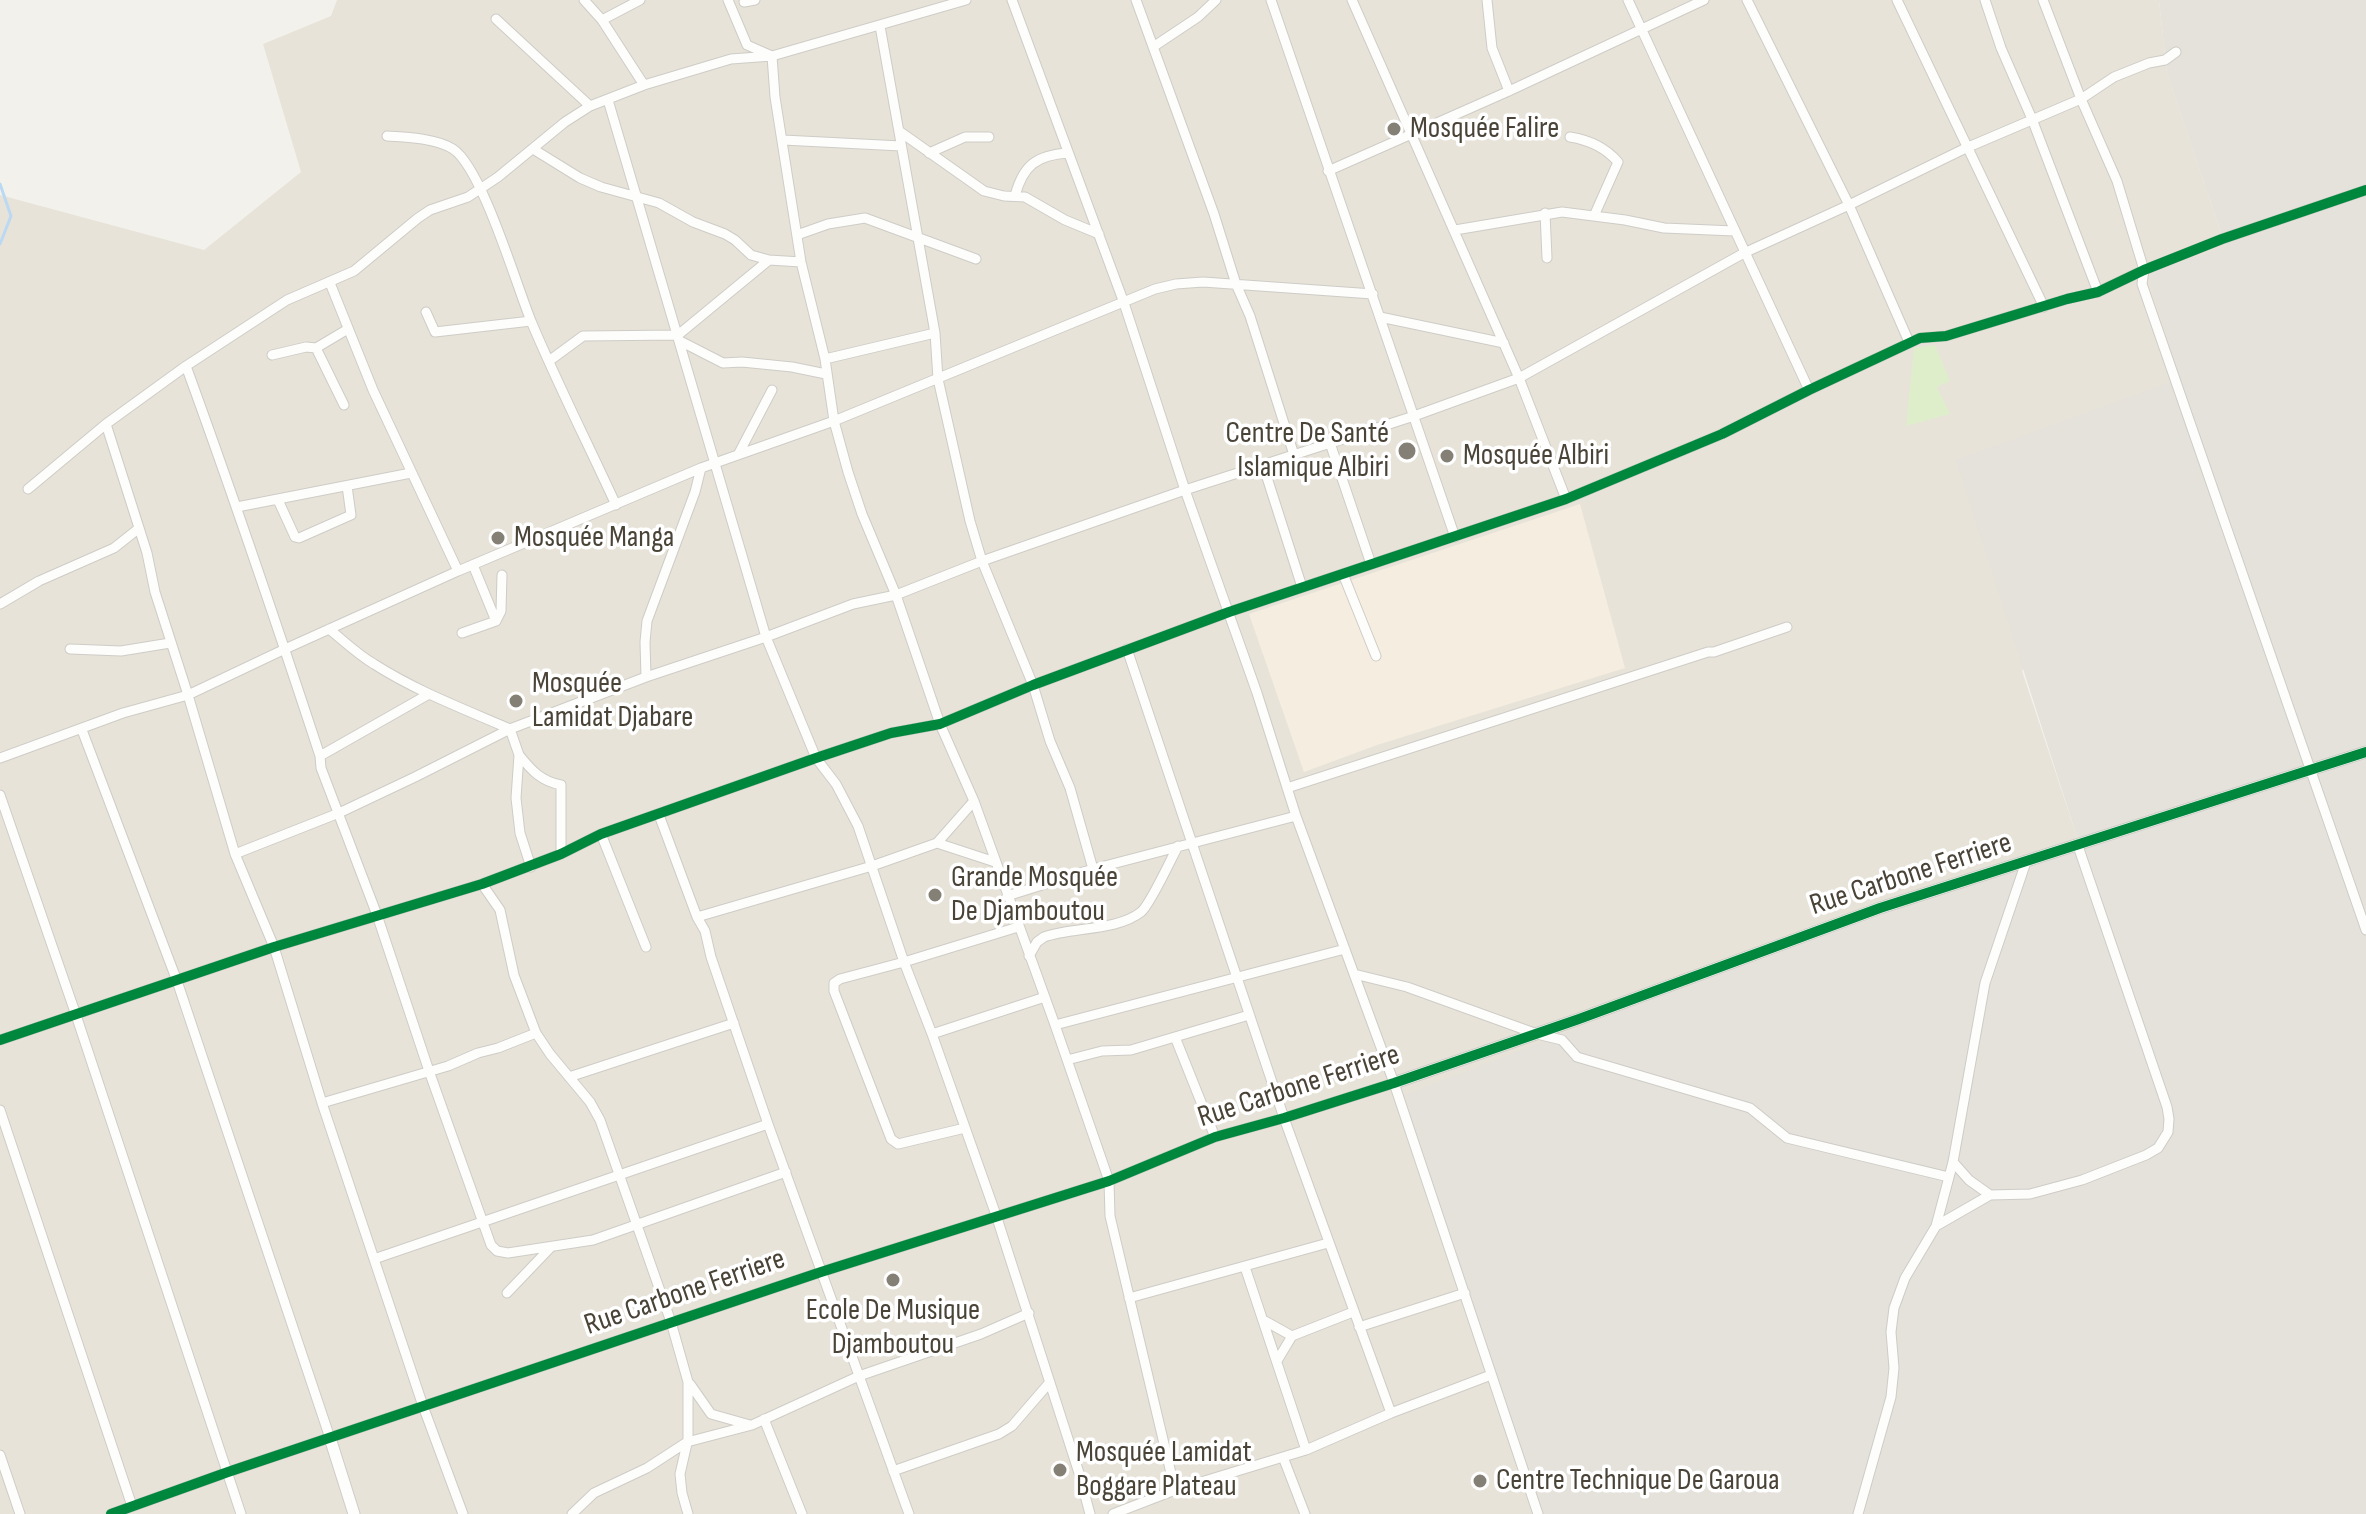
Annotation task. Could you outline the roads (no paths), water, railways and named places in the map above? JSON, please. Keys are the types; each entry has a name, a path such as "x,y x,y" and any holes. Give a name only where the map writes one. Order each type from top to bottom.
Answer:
{"street":[{"path":"584,0 602,20 644,85"},
{"path":"602,20 621,4 640,0"},
{"path":"744,2 755,0"},
{"path":"28,489 106,424 186,366 287,300 354,271 418,218 430,210 468,197 590,106 644,85 731,59 772,56 966,0"},
{"path":"1012,0 1124,303 1296,816 1394,1083 1538,1514"},
{"path":"1136,0 1250,316 1294,455"},
{"path":"1153,47 1198,17 1216,0"},
{"path":"1271,0 1455,537"},
{"path":"1352,0 1504,343 1566,499"},
{"path":"1487,0 1492,48 1509,91"},
{"path":"1628,0 1809,390"},
{"path":"1328,171 1704,0"},
{"path":"1747,0 1849,205 1909,342"},
{"path":"1897,0 2044,307"},
{"path":"1985,0 2001,48 2032,119 2098,292"},
{"path":"2043,0 2117,181 2144,270 2142,284 2366,930"},
{"path":"727,1 747,45 772,56"},
{"path":"496,19 590,106"},
{"path":"880,26 935,333 938,379 970,521 982,561 1033,685 1050,741 1070,788 1093,869"},
{"path":"235,854 339,813 510,729 646,677 853,604 896,595 982,561 1185,490 1414,416 1519,378 1744,253 1966,148 2081,99 2114,77 2165,60 2176,52"},
{"path":"772,56 775,97 801,262 825,359 834,421 862,514 896,595 940,724 974,801 1109,1181 1110,1216 1175,1490"},
{"path":"608,100 766,637 816,758 836,784 858,826 996,1215 1090,1514"},
{"path":"899,131 984,191 994,195 1025,197 1065,220 1099,234"},
{"path":"387,136 415,138 452,148 481,188 531,321 616,505"},
{"path":"929,153 965,137 989,137"},
{"path":"1570,137 1588,140 1618,162 1594,216"},
{"path":"783,140 901,146"},
{"path":"533,149 580,178 667,207 693,222 725,234 751,255 769,260 801,262"},
{"path":"1015,196 1025,170 1051,154 1068,153"},
{"path":"0,1040 274,947 482,884 531,867 601,834 816,758 891,733 940,724 1033,685 1229,612 1566,499 1722,434 1909,342 1946,336 2098,292 2222,239 2366,190"},
{"path":"1455,230 1562,212 1664,228 1734,231"},
{"path":"1545,213 1547,258"},
{"path":"797,235 828,224 865,218 976,259"},
{"path":"679,338 769,260"},
{"path":"0,758 123,713 188,695 458,571 701,468 834,421 1155,289 1203,282 1373,294"},
{"path":"330,283 411,473 458,571"},
{"path":"426,312 432,328 439,333 531,321"},
{"path":"1380,317 1504,343"},
{"path":"272,355 306,347 316,348 348,329"},
{"path":"825,359 935,333"},
{"path":"549,361 583,336 679,338 723,363 792,367 826,374"},
{"path":"316,348 344,405"},
{"path":"186,366 285,649 320,756 321,768 377,915 491,1245 497,1251 508,1253 593,1240 786,1172"},
{"path":"739,453 772,390"},
{"path":"106,424 235,854 274,947 322,1103 423,1406 463,1514"},
{"path":"1330,443 1371,564"},
{"path":"1263,465 1302,587"},
{"path":"646,677 647,621 701,468"},
{"path":"237,507 411,473"},
{"path":"278,500 289,527 299,538 351,515 347,486"},
{"path":"0,604 39,581 114,548 138,529"},
{"path":"473,565 496,621"},
{"path":"1343,574 1376,656"},
{"path":"462,633 496,621 501,611 502,575"},
{"path":"1287,788 1787,627"},
{"path":"329,629 370,662 429,694 510,729 519,755 535,775 561,785 561,854"},
{"path":"70,649 121,651 170,643"},
{"path":"1127,649 1284,1118 1391,1413"},
{"path":"320,756 429,694"},
{"path":"82,730 177,981 354,1514"},
{"name":"Rue Carbone Ferriere","path":"111,1514 671,1322 1109,1181 1215,1137 1394,1083 1537,1034 1880,908 2366,752"},
{"path":"519,755 516,798 520,833 531,867"},
{"path":"0,795 241,1514"},
{"path":"697,917 872,866 937,843 974,801"},
{"path":"659,815 705,931 768,1124 909,1514"},
{"path":"1007,896 1093,869 1296,816"},
{"path":"601,834 646,947"},
{"path":"937,843 995,862"},
{"path":"1029,956 1044,937 1122,921 1140,913 1178,846"},
{"path":"1936,1226 1990,1195 2030,1194 2082,1180 2158,1148 2168,1132 2167,1107 2078,846"},
{"path":"1852,1514 1860,1511 1891,1397 1894,1308 1905,1278 1936,1226 1953,1162 1985,983 2026,862"},
{"path":"482,884 500,910 514,975 536,1033 590,1102 600,1120 671,1322 688,1382 687,1442 680,1474 688,1514"},
{"path":"965,1128 912,1143 898,1144 891,1139 834,991 834,983 1018,927"},
{"path":"1055,1025 1345,949"},
{"path":"1354,974 1407,987 1537,1034 1562,1040 1577,1057 1750,1108 1787,1138 1949,1177"},
{"path":"932,1034 1045,997"},
{"path":"1067,1060 1102,1051 1131,1050 1249,1015"},
{"path":"569,1077 734,1023"},
{"path":"322,1103 448,1066 536,1033"},
{"path":"1175,1037 1215,1137"},
{"path":"0,1110 132,1506"},
{"path":"374,1259 768,1124"},
{"path":"1953,1162 1969,1180 1990,1195"},
{"path":"1129,1298 1328,1243"},
{"path":"507,1293 551,1247"},
{"path":"1245,1267 1306,1450"},
{"path":"1359,1327 1465,1293"},
{"path":"1277,1361 1292,1336 1353,1312"},
{"path":"572,1514 594,1493 647,1468 687,1442 752,1425 859,1376 981,1334 1029,1313"},
{"path":"1265,1321 1292,1336"},
{"path":"1113,1514 1175,1490 1306,1450 1491,1375"},
{"path":"688,1382 711,1414 752,1425"},
{"path":"893,1471 999,1434 1012,1426 1050,1382"},
{"path":"764,1419 802,1514"},
{"path":"0,1455 20,1514"},
{"path":"1283,1457 1305,1514"}],"waterway":[{"path":"0,184 11,216 0,244"}],"place":[{"name":"Mosquée Falire","path":"1394,129"},
{"name":"Centre De Santé Islamique Albiri","path":"1407,451"},
{"name":"Mosquée Albiri","path":"1447,456"},
{"name":"Mosquée Manga","path":"498,538"},
{"name":"Mosquée Lamidat Djabare","path":"516,701"},
{"name":"Grande Mosquée De Djamboutou","path":"935,895"},
{"name":"Ecole De Musique Djamboutou","path":"893,1280"},
{"name":"Mosquée Lamidat Boggare Plateau","path":"1060,1470"},
{"name":"Centre Technique De Garoua","path":"1480,1481"}]}
